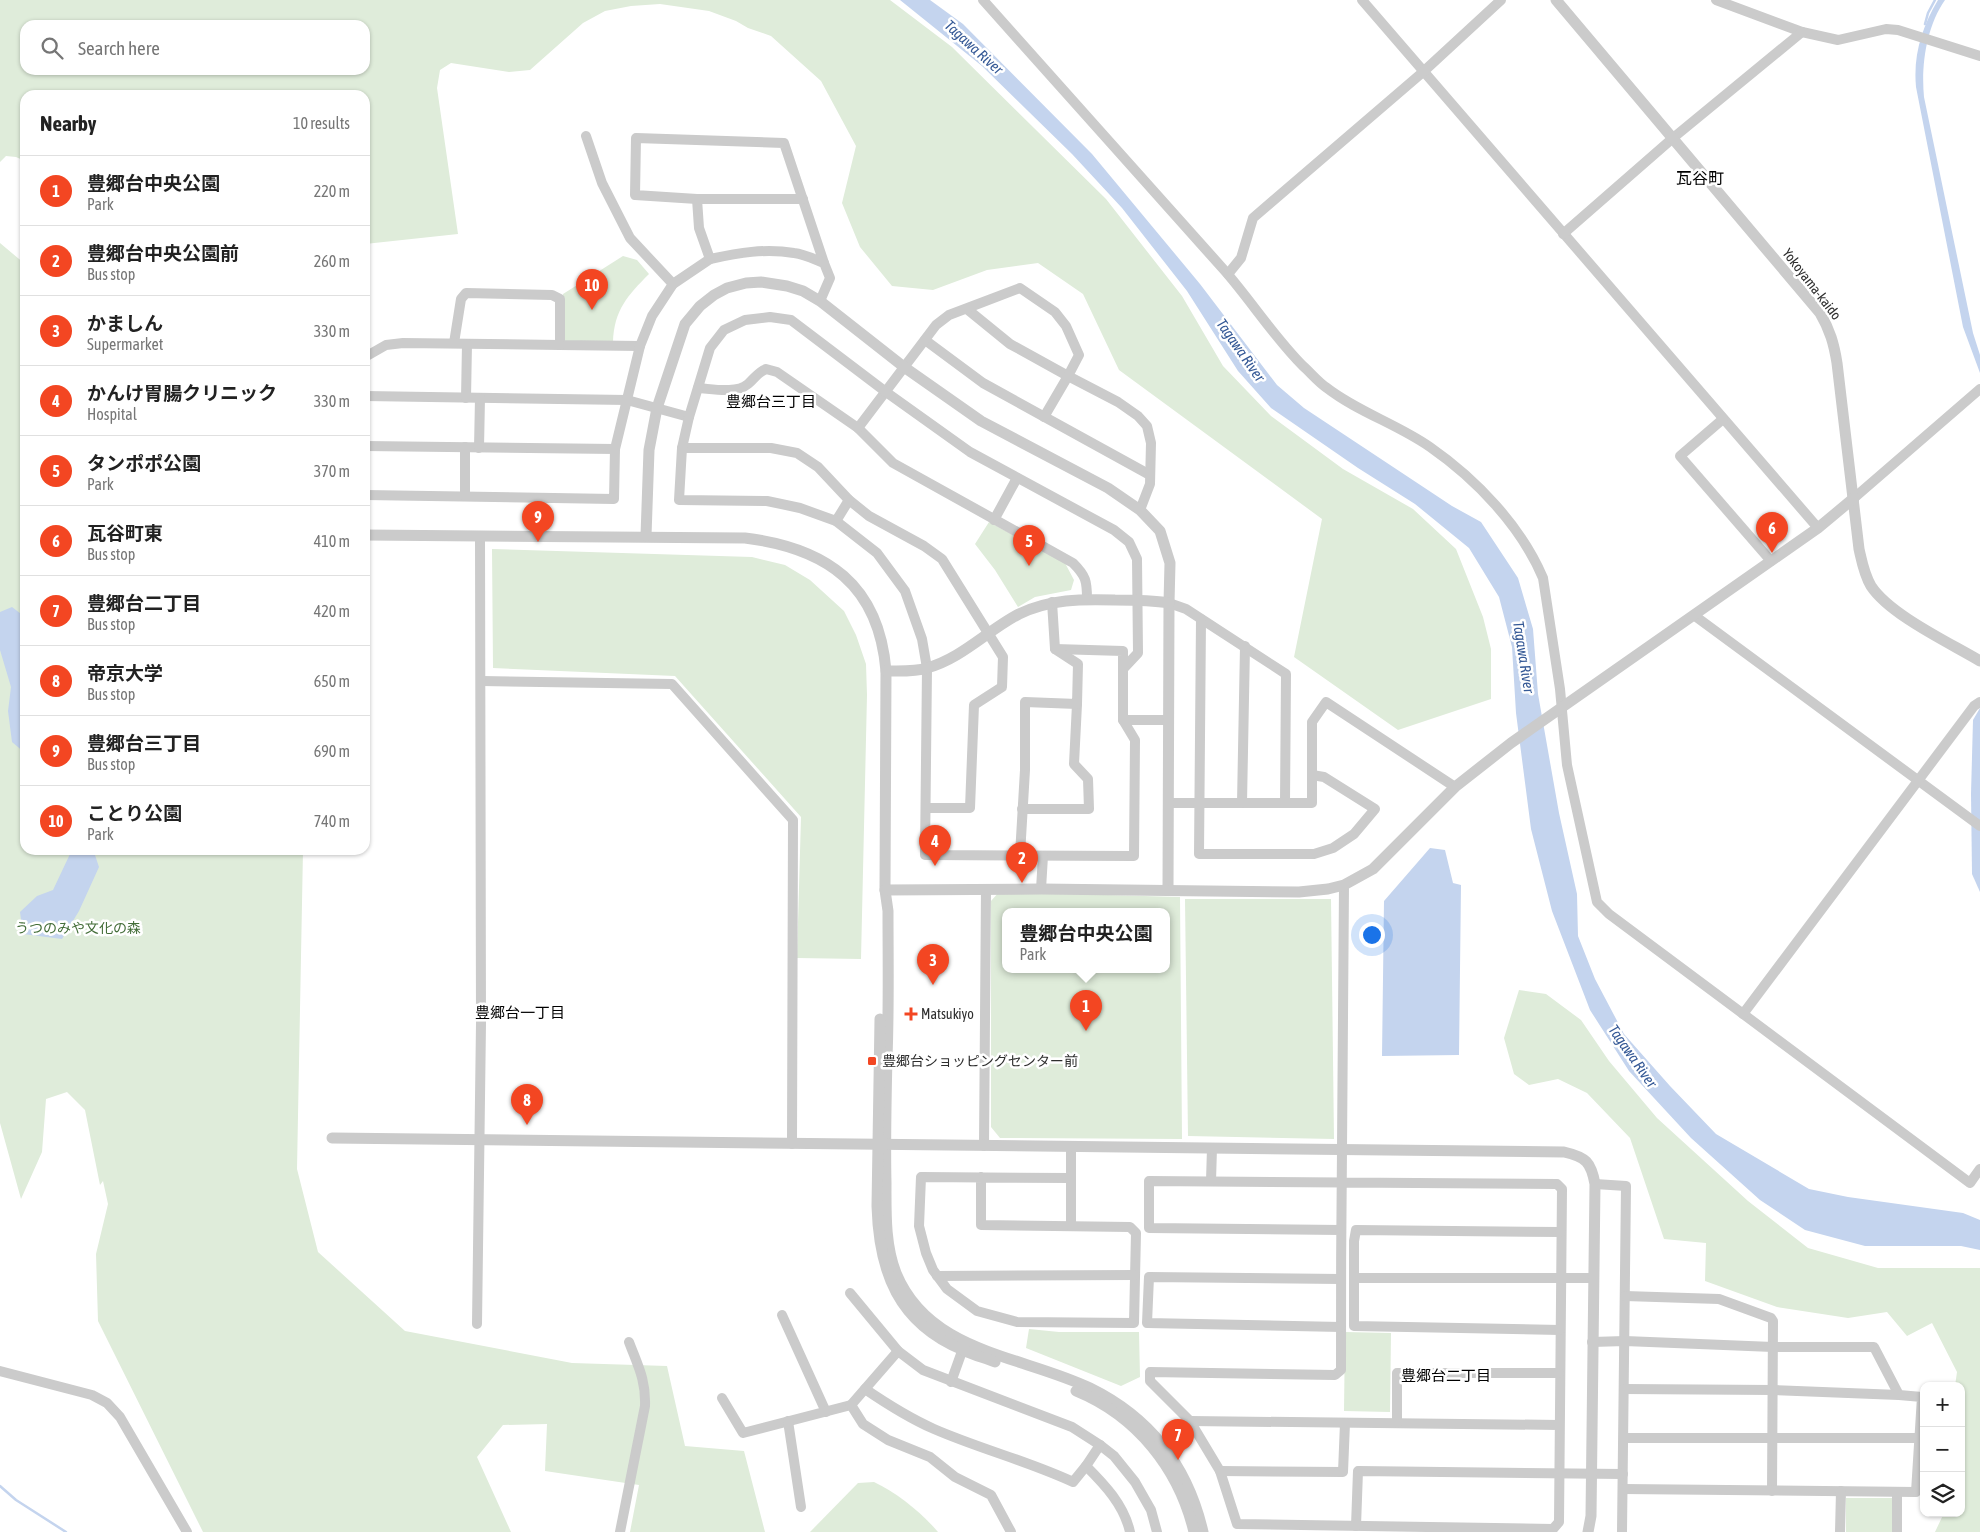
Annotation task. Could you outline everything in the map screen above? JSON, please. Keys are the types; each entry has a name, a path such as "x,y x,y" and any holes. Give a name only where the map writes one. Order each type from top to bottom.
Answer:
{"street":[{"path":"983,0 1228,274 1300,363 1326,388 1429,446 1481,490 1503,515 1536,562 1543,578 1567,765 1597,902 1609,914 1970,1184 1980,1169"},
{"path":"1362,0 1818,528"},
{"path":"1228,274 1241,258 1253,218 1423,72 1501,0"},
{"name":"Yokoyama-kaido","path":"1556,0 1820,313 1828,325 1833,338 1838,363 1862,564 1872,587 1889,605 1980,661"},
{"path":"1716,0 1802,32 1838,40 1886,29 1898,30 1980,56"},
{"path":"1563,234 1673,138 1802,32"},
{"path":"586,136 602,183 630,238 673,284"},
{"path":"803,199 697,199 635,195 636,138 784,143 830,278 820,301"},
{"path":"697,199 698,228 710,259"},
{"path":"370,495 614,499 615,449 640,346 652,316 673,284 710,259 745,252 767,250 796,253 824,263"},
{"path":"646,536 649,450 657,408 685,324 700,306 714,295 727,288 746,283 761,282 803,290 981,421 1108,488 1140,510 1160,531 1170,563 1168,603 1168,890"},
{"path":"858,428 936,325 949,314 1020,288 1055,312 1066,326 1079,355 1044,416"},
{"path":"454,343 461,298 466,293 552,295 560,299 560,345"},
{"path":"967,309 1010,344 1118,402 1138,416 1147,426 1151,443 1150,484 1140,510"},
{"path":"1056,649 1124,651 1123,669 1123,720 1136,740 1134,856 926,855 927,668 922,639 905,591 877,553 836,521 800,508 767,501 680,500 682,448 689,417 710,348 724,330 744,320 770,316 791,320 886,392 970,452 1114,530 1129,542 1137,559 1138,653 1123,669"},
{"path":"925,340 984,383 1150,475"},
{"path":"370,354 386,345 403,343 640,346"},
{"path":"466,398 467,344"},
{"path":"698,388 737,389 748,384 759,372 766,369 777,372 839,413 858,428 893,463 1073,563 1083,572 1087,583 1088,599"},
{"path":"885,890 1041,889 1299,892 1344,885 1361,877 1383,860 1455,787 1510,743 1695,616 1818,528 1980,389"},
{"path":"370,396 627,400 689,417"},
{"path":"479,448 480,398"},
{"path":"1723,419 1680,456 1771,561"},
{"path":"370,446 615,449"},
{"path":"465,447 465,496"},
{"path":"682,448 771,448 797,453 818,467 849,500 869,516 924,546 942,559 1003,657 1002,688 974,705 970,808 926,808"},
{"path":"994,520 1017,478"},
{"path":"836,521 849,500"},
{"path":"370,535 646,536 725,537 765,540 790,546 823,560 855,587 867,605 881,638 886,671 885,890 888,910 881,1145 887,1230 891,1258 896,1273 914,1303 925,1316 938,1328 964,1346 1071,1388 1121,1416 1138,1431 1168,1467 1184,1497 1194,1532"},
{"path":"477,1324 481,1139 482,681 480,536"},
{"path":"886,671 927,668 967,648 987,633 1018,615 1052,602 1088,599 1168,603 1186,609 1286,674 1285,803"},
{"path":"1052,602 1056,649"},
{"path":"1695,616 1980,826"},
{"path":"1201,619 1199,854 1314,854 1333,848 1354,834 1375,809 1324,777 1312,775"},
{"path":"1242,803 1245,646"},
{"path":"1022,809 1089,809 1088,779 1074,764 1078,664 1056,649"},
{"path":"482,681 672,684 793,820 792,1144"},
{"path":"1020,855 1025,770 1025,702 1077,704"},
{"path":"1169,803 1312,803 1312,722 1326,702 1455,787"},
{"path":"1743,1014 1974,706 1980,702"},
{"path":"1123,720 1169,720"},
{"path":"1041,889 1043,856"},
{"path":"1341,1230 1149,1228 1149,1181 1211,1181 1342,1182 1557,1184 1562,1189 1559,1522 1553,1529 1413,1530 1356,1526 1237,1524 1220,1471 1190,1421 1150,1381 1150,1372 1335,1375 1341,1370 1341,1230 1342,1182 1344,885"},
{"path":"984,1146 986,889"},
{"path":"332,1138 1564,1152 1581,1156 1592,1169 1594,1184 1591,1516 1588,1532"},
{"path":"1071,1147 1071,1226"},
{"path":"1211,1181 1212,1148"},
{"path":"982,1177 981,1225 1130,1227 1136,1233 1134,1323 1016,1322 977,1311 947,1289 937,1276 926,1253 919,1226 921,1177 982,1177 1071,1178"},
{"path":"1594,1184 1626,1186 1622,1532"},
{"path":"1560,1330 1354,1326 1354,1278 1356,1230 1561,1232"},
{"path":"937,1276 1135,1275"},
{"path":"1341,1278 1149,1277 1147,1323 1341,1327"},
{"path":"1354,1278 1593,1278"},
{"path":"850,1293 898,1351 923,1370 1072,1427 1100,1445 1114,1456 1135,1482 1151,1510 1157,1532"},
{"path":"1625,1296 1719,1299 1771,1318 1773,1321 1772,1491"},
{"path":"782,1315 826,1412"},
{"path":"1592,1342 1625,1341 1874,1347 1898,1394"},
{"path":"620,1532 645,1406 646,1390 629,1342"},
{"path":"951,1382 964,1346"},
{"path":"964,1346 1081,1384 1106,1396 1125,1409 1145,1426 1180,1470 1192,1494 1203,1532"},
{"path":"722,1398 743,1433 826,1412 851,1405 898,1351"},
{"path":"0,1371 92,1395 107,1403 120,1416 188,1532"},
{"path":"1397,1423 1397,1373 1559,1373"},
{"path":"865,1389 900,1412 934,1429 1047,1469 1073,1482 1100,1445"},
{"path":"1624,1389 1773,1390 1898,1394 1922,1397 1921,1427"},
{"path":"851,1405 863,1424 888,1440 930,1457 955,1477 991,1495 1011,1532"},
{"path":"1190,1421 1559,1425"},
{"path":"788,1422 801,1507"},
{"path":"1220,1471 1344,1472 1344,1423"},
{"path":"1623,1489 1916,1492 1920,1438 1624,1438"},
{"path":"1086,1466 1107,1486 1120,1506 1130,1532"},
{"path":"1356,1526 1358,1472 1623,1474"},
{"path":"1840,1532 1842,1491"},
{"path":"1897,1492 1897,1532"}],"green space":[{"path":"0,0 890,0 952,47 1106,199 1182,296 1223,366 1271,416 1343,469 1413,509 1456,549 1483,617 1491,649 1491,699 1398,730 1294,657 1322,519 1119,370 1083,294 1038,263 987,270 933,290 892,286 860,247 842,203 856,146 821,81 771,36 709,11 660,4 631,6 605,11 583,23 530,70 509,72 451,63 440,70 437,88 458,234 370,243 370,90 20,90 20,159 6,156 0,162"},
{"name":"うつのみや文化の森","path":"0,243 20,260 20,855 303,855 297,1169 318,1252 405,1331 572,1363 667,1366 685,1446 744,1451 765,1532 630,1532 639,1485 545,1471 547,1424 503,1425 477,1457 511,1532 203,1532 98,1321 96,1254 108,1204 103,1181 100,1185 85,1110 67,1092 46,1099 42,1152 21,1199 0,1123"},
{"path":"623,256 637,260 649,274 629,296 619,312 613,342 563,342 563,294"},
{"path":"989,522 1065,563 1074,580 1071,590 1035,597 1018,607 995,570 975,544"},
{"path":"492,549 752,557 785,565 810,580 844,611 856,635 866,664 867,695 861,959 797,958 801,817 675,676 493,668"},
{"path":"999,892 1180,897 1182,1139 1000,1138 991,1127 991,901"},
{"path":"1185,899 1331,899 1334,1139 1188,1136"},
{"path":"1519,990 1546,994 1581,1020 1609,1061 1657,1118 1748,1201 1808,1248 1878,1268 1980,1268 1980,1532 1935,1532 1942,1517 1965,1517 1965,1382 1956,1382 1957,1372 1932,1323 1907,1336 1887,1312 1848,1318 1777,1307 1705,1281 1706,1243 1664,1239 1630,1138 1587,1093 1558,1079 1529,1085 1514,1074 1504,1038"},
{"path":"1029,1329 1059,1332 1139,1332 1140,1377 1121,1386 1026,1348"},
{"path":"1345,1332 1391,1333 1390,1412 1344,1411"},
{"path":"874,1482 908,1504 938,1532 810,1532 858,1483"},
{"path":"1846,1498 1893,1498 1893,1532 1846,1532"}],"water":[{"name":"Tagawa River","path":"900,0 930,0 963,24 1092,154 1200,284 1277,385 1304,408 1452,506 1481,522 1518,578 1533,629 1538,694 1559,813 1577,894 1578,936 1595,979 1624,1034 1716,1134 1809,1189 1848,1197 1963,1213 1980,1220 1980,1250 1961,1246 1865,1246 1805,1230 1760,1200 1691,1138 1629,1071 1590,1010 1552,911 1531,829 1516,713 1512,647 1499,597 1469,548 1415,504 1358,468 1271,408 1238,371 1187,291 1122,208 1072,154 982,66"},
{"path":"1938,0 1945,0 1933,22 1926,47 1923,73 1924,97 1973,333 1980,355 1980,373 1963,327 1916,87 1917,53 1927,20"},
{"path":"12,607 20,613 20,749 12,742 8,711 11,687 0,650 0,612"},
{"path":"1980,708 1980,892 1972,874 1971,794 1973,720"},
{"path":"1430,848 1445,850 1453,883 1461,885 1459,1055 1382,1056 1384,901"},
{"path":"70,855 95,855 99,867 79,911 62,939 23,934 20,912 37,896 53,890"}],"waterway":[{"path":"1925,24 1935,0"},
{"path":"0,1486 16,1500 66,1532"}],"place":[{"name":"ことり公園","path":"592,310"},
{"name":"豊郷台三丁目","path":"538,542"},
{"name":"瓦谷町東","path":"1772,553"},
{"name":"タンポポ公園","path":"1029,566"},
{"name":"かんけ胃腸クリニック","path":"935,866"},
{"name":"豊郷台中央公園前","path":"1022,883"},
{"name":"かましん","path":"933,985"},
{"name":"Matsukiyo","path":"911,1014"},
{"name":"豊郷台中央公園","path":"1086,1031"},
{"name":"豊郷台ショッピングセンター前","path":"872,1061"},
{"name":"帝京大学","path":"527,1125"},
{"name":"豊郷台二丁目","path":"1178,1460"}],"district":[{"name":"瓦谷町","path":"1700,178"},
{"name":"豊郷台三丁目","path":"771,401"},
{"name":"豊郷台一丁目","path":"520,1012"},
{"name":"豊郷台二丁目","path":"1446,1375"}]}
